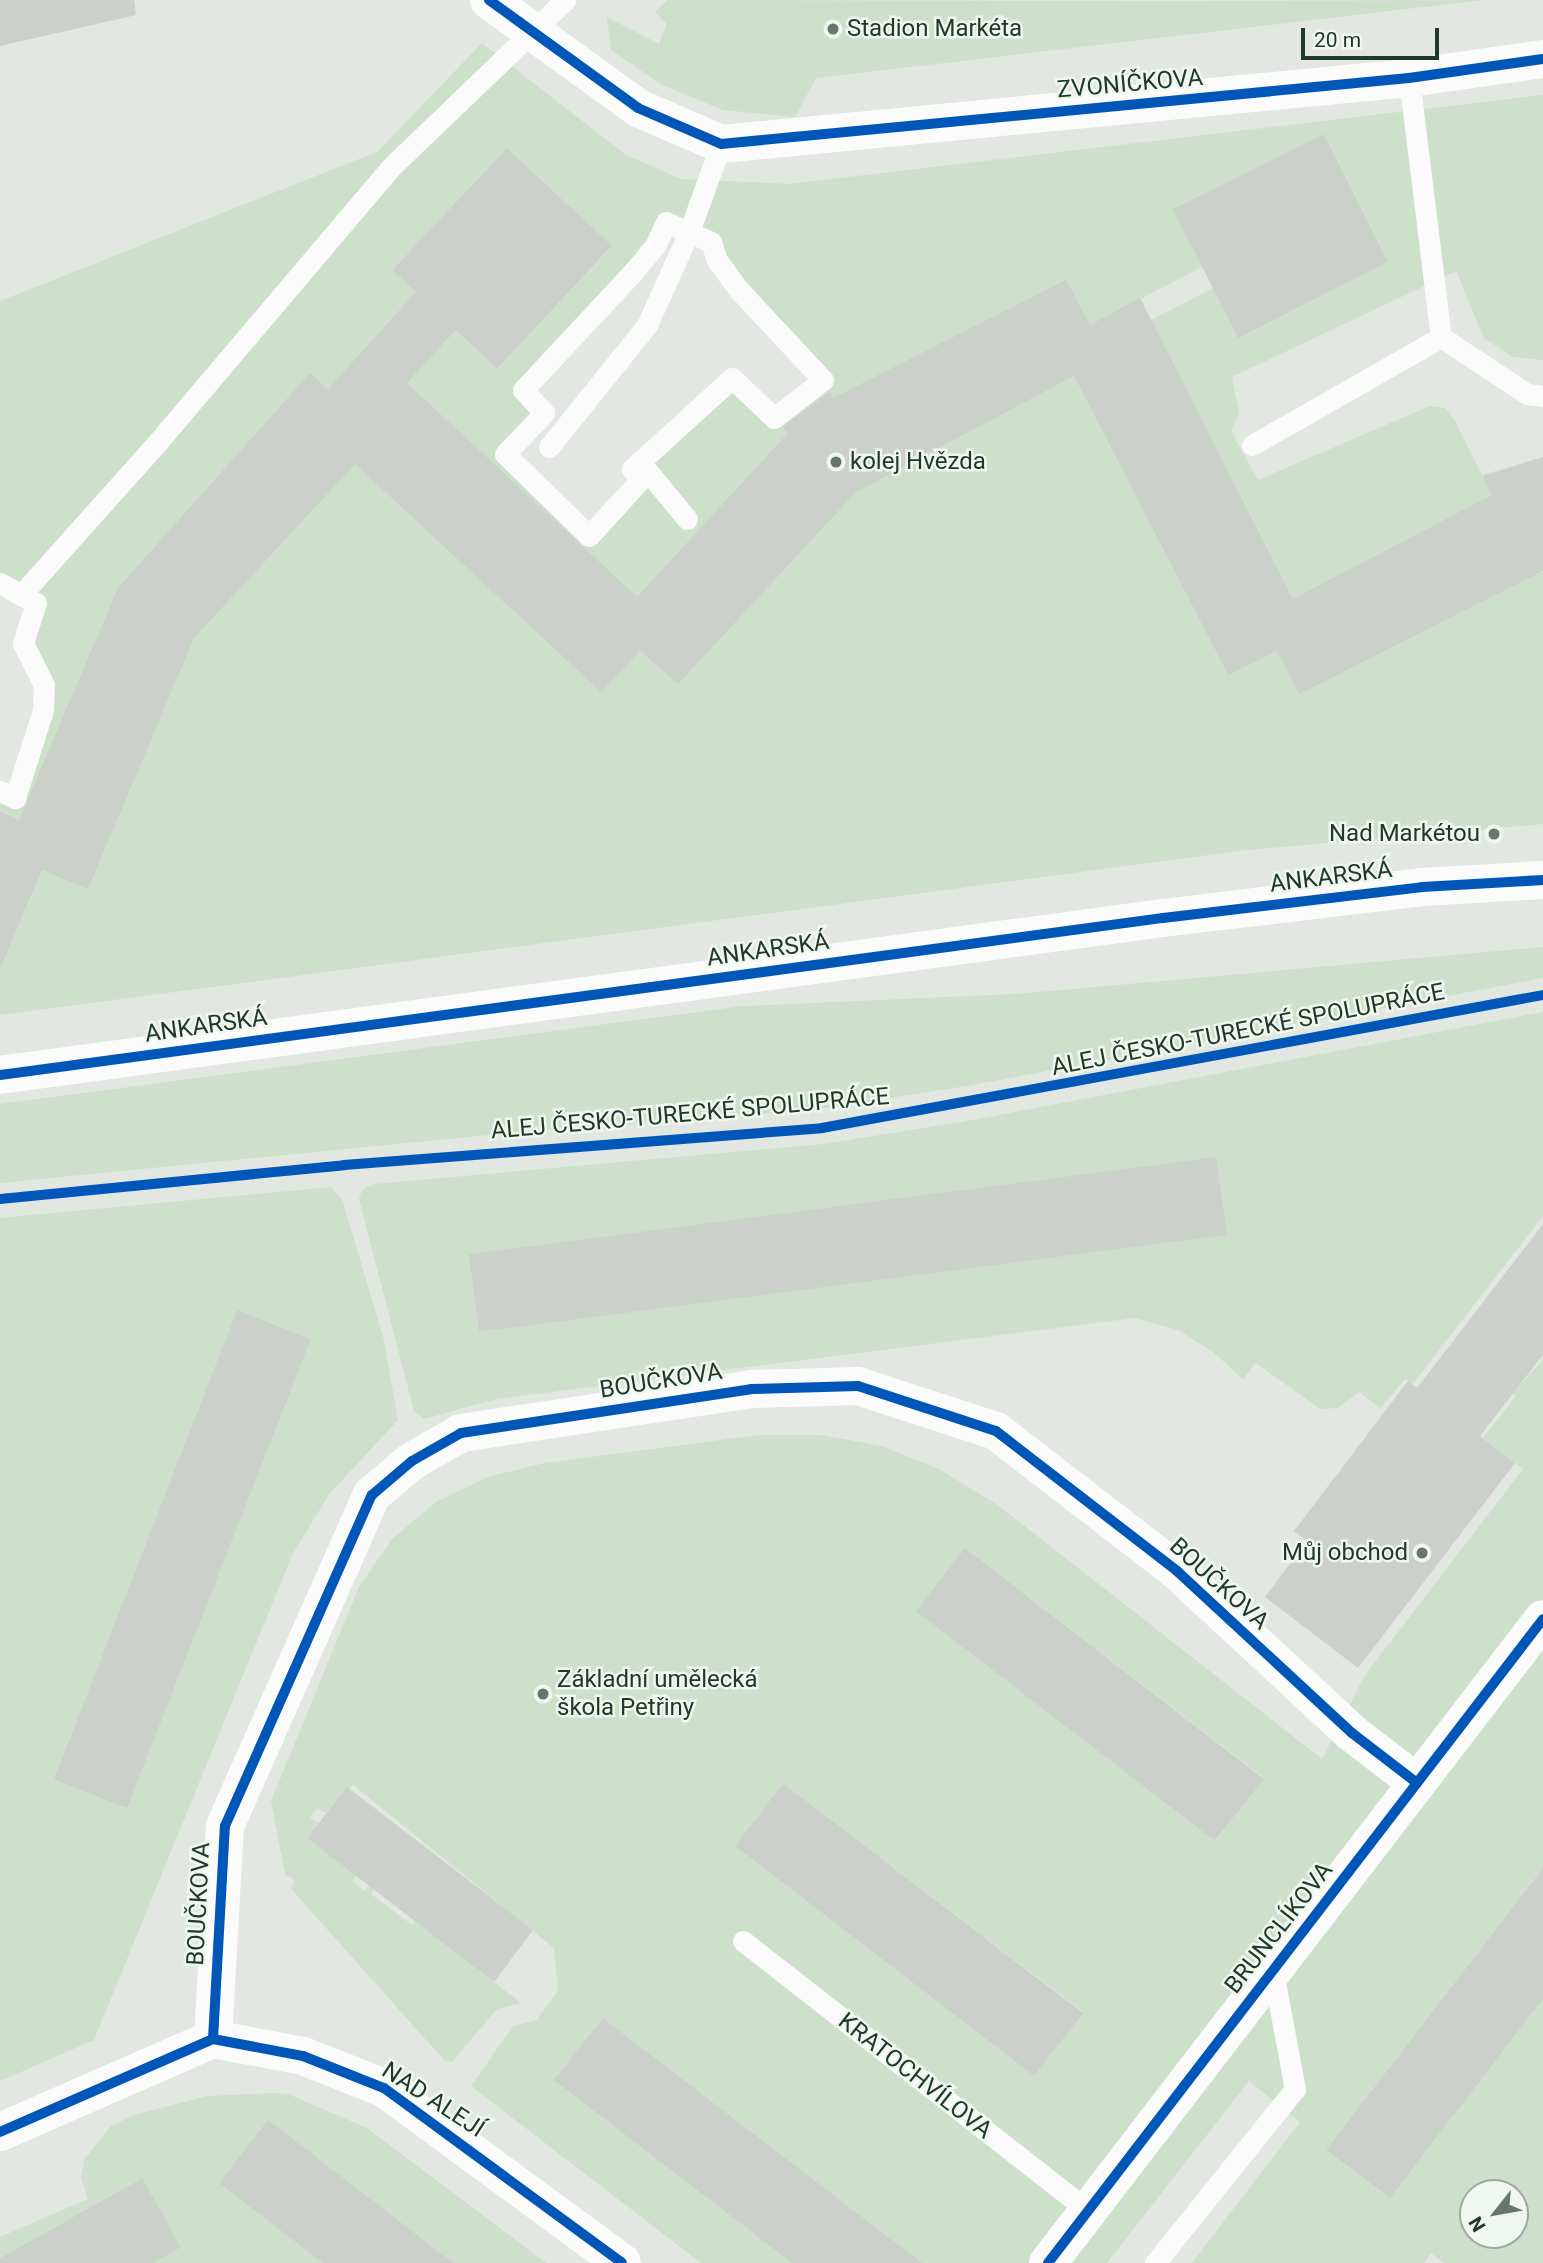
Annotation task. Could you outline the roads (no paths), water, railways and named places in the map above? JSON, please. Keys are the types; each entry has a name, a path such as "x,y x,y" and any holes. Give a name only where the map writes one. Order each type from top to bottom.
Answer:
{"street":[{"path":"489,0 531,34 638,108 721,144"},
{"name":"ZVONÍČKOVA","path":"721,144 1409,78 1543,59"},
{"name":"ANKARSKÁ","path":"0,1075 1177,916 1422,887 1543,880"},
{"name":"BOUČKOVA","path":"213,2039 225,1826 372,1495 412,1461 461,1433 751,1389 858,1386 996,1431 1177,1571 1352,1733 1417,1783"},
{"name":"BRUNCLÍKOVA","path":"1048,2263 1543,1619"},
{"path":"0,2132 213,2039"},
{"name":"NAD ALEJÍ","path":"213,2039 303,2056 384,2088 622,2263"}],"lane":[{"path":"21,594 157,443 390,168 565,0"},
{"path":"1409,78 1441,337 1527,394 1543,396"},
{"path":"549,447 647,325 689,232 721,144"},
{"path":"666,222 711,242 717,260 739,290 823,380 774,418 732,378 640,462 632,469 641,479 589,536 505,454 544,414 523,390 634,272 655,246 666,222"},
{"path":"1252,445 1441,337"},
{"path":"640,462 687,519"},
{"path":"0,583 36,603 23,643 44,685 43,710 15,798 0,791"},
{"name":"KRATOCHVÍLOVA","path":"743,1941 1088,2211"},
{"name":"BRUNCLÍKOVA","path":"1155,2263 1295,2089 1273,1971"}],"place":[{"name":"Stadion Markéta","path":"833,29"},
{"name":"kolej Hvězda","path":"836,462"},
{"name":"Nad Markétou","path":"1494,834"},
{"name":"Můj obchod","path":"1422,1553"},
{"name":"Základní umělecká škola Petřiny","path":"543,1694"}]}
